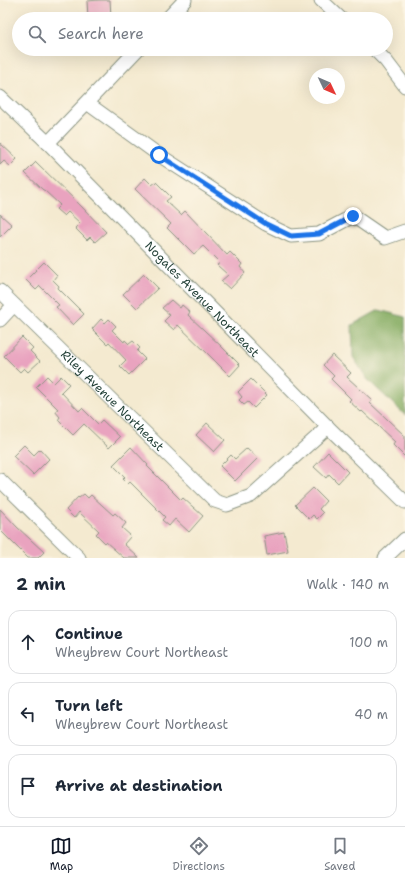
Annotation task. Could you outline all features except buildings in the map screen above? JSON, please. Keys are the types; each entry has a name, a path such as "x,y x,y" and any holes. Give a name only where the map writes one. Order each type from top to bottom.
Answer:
{"street":[{"path":"320,0 333,12"},
{"path":"173,12 181,2"},
{"path":"48,143 131,56"},
{"path":"381,56 405,86"},
{"name":"Nogales Avenue Northeast","path":"0,98 48,143 328,427 405,502"},
{"path":"87,102 159,155 266,224 291,236 319,234 353,216 385,238 405,231"},
{"name":"Riley Avenue Northeast","path":"0,291 215,501 227,505 251,496 328,427"},
{"path":"0,320 14,305"},
{"path":"0,480 79,558"},
{"path":"385,558 405,539"}],"green space":[{"path":"379,310 405,317 405,415 368,380 353,357 352,325"}],"route":[{"path":"159,155 266,224 291,236 319,234 353,216"}]}
